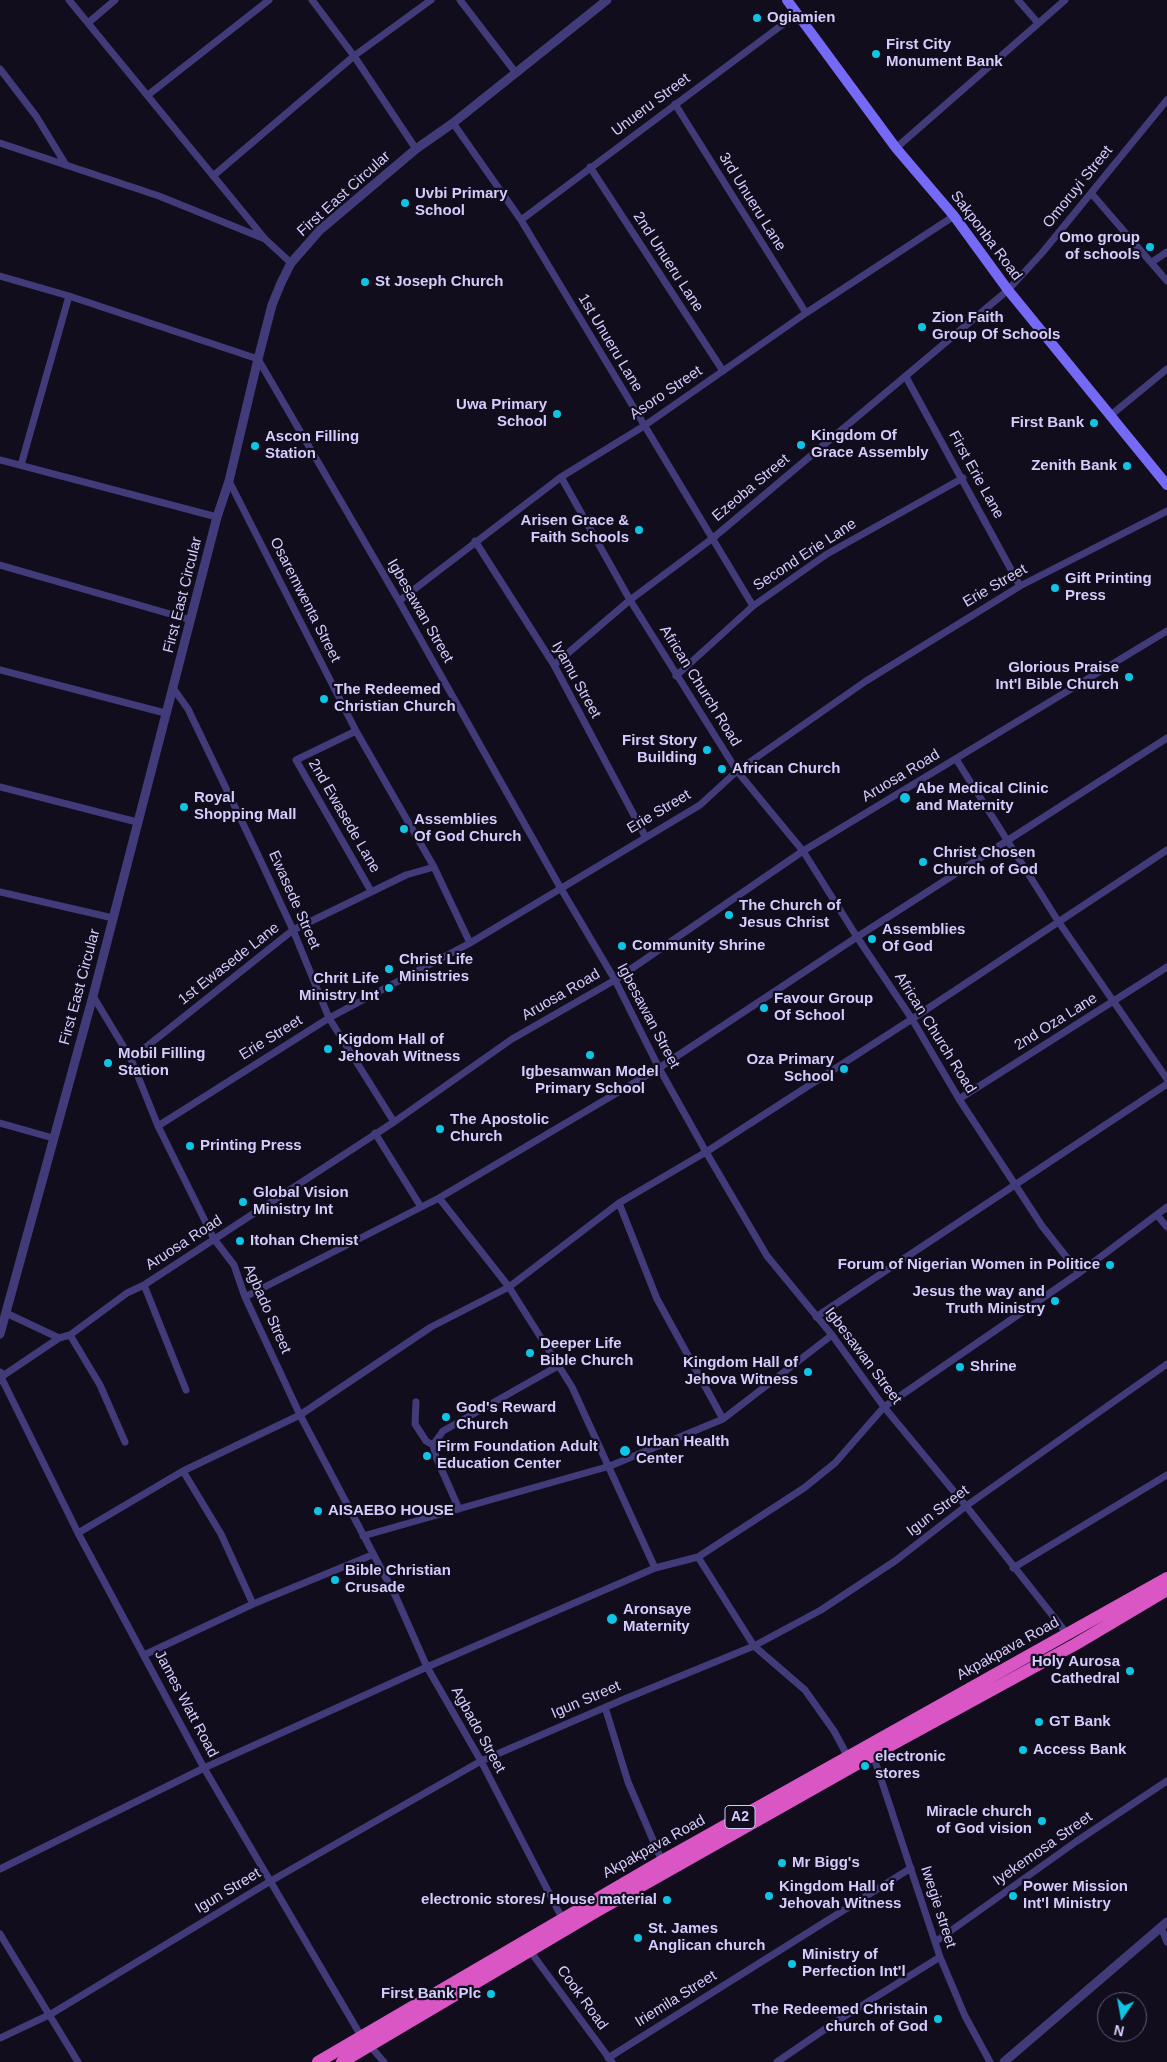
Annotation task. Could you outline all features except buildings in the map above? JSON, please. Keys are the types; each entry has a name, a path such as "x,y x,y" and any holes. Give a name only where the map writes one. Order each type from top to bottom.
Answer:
{"highway":[{"name":"Akpakpava Road","path":"342,2062 453,1994 873,1755 1072,1639 1167,1578"},
{"name":"Akpakpava Road","path":"318,2062 662,1860 848,1757 1167,1590"}],"main road":[{"name":"Sakponba Road","path":"787,0 896,148 954,216 1008,290 1167,485"}],"street":[{"path":"69,0 266,239 291,263"},
{"path":"88,23 115,0"},
{"path":"148,95 269,0"},
{"path":"312,0 354,56 416,149"},
{"path":"213,176 354,56 431,0"},
{"path":"460,0 516,73"},
{"name":"First East Circular","path":"0,1334 93,996 165,713 217,517 229,481 272,305 291,263 320,230 416,149 454,123 607,0"},
{"path":"1018,0 1038,23"},
{"path":"896,148 1065,0"},
{"name":"Unueru Street","path":"521,220 798,13"},
{"path":"0,69 36,116 66,165"},
{"name":"Omoruyi Street","path":"1008,290 1167,100"},
{"name":"3rd Unueru Lane","path":"675,104 806,313"},
{"name":"1st Unueru Lane","path":"454,123 521,220 753,606"},
{"path":"0,143 158,196 266,239"},
{"name":"2nd Unueru Lane","path":"590,168 723,371"},
{"path":"1090,193 1167,281"},
{"name":"Asoro Street","path":"399,601 475,541 562,477 644,426 806,313 954,216"},
{"path":"1152,262 1167,252"},
{"path":"0,276 70,296 258,359"},
{"name":"Ezeoba Street","path":"554,665 630,600 713,538 1008,290"},
{"path":"21,465 70,296"},
{"name":"Igbesawan Street","path":"258,359 399,601 560,887 615,980 659,1068 767,1256 832,1335 884,1407 1072,1639"},
{"path":"1111,415 1167,369"},
{"name":"First Erie Lane","path":"906,377 963,478 1020,586"},
{"path":"0,460 217,517"},
{"name":"African Church Road","path":"562,477 630,600 737,771 803,852 912,1019 959,1099 1042,1226 1079,1273"},
{"name":"Second Erie Lane","path":"676,676 753,606 827,554 963,478"},
{"name":"Osaremwenta Street","path":"229,481 356,731 434,867 470,943"},
{"name":"Erie Street","path":"158,1126 329,1018 470,943 645,836 700,805 737,771 866,680 1020,586 1167,511"},
{"name":"Iyamu Street","path":"475,541 554,665 645,836"},
{"path":"0,565 191,620"},
{"name":"Aruosa Road","path":"0,1376 59,1338 70,1335 126,1293 144,1286 394,1122 512,1040 615,980 803,852 1167,631"},
{"path":"0,670 165,713"},
{"name":"Ewasede Street","path":"173,688 188,709 293,930 329,1018 394,1122"},
{"name":"2nd Ewasede Lane","path":"356,731 296,760 371,891"},
{"path":"245,1297 439,1198 659,1068 1007,839 1167,738"},
{"path":"956,759 1058,921 1167,1079"},
{"path":"0,787 137,822"},
{"path":"78,1533 182,1471 300,1415 431,1327 509,1286 619,1203 706,1152 912,1019 1167,850"},
{"name":"1st Ewasede Lane","path":"131,1059 293,930 406,875 434,867"},
{"path":"0,892 113,918"},
{"name":"2nd Oza Lane","path":"959,1099 1167,968"},
{"name":"Agbado Street","path":"93,996 131,1059 158,1126 214,1239 234,1265 245,1297 300,1415 364,1536 372,1555 396,1597 427,1667 481,1761 562,1918"},
{"path":"816,1317 911,1252 1016,1186 1167,1084"},
{"path":"0,1123 53,1138"},
{"path":"376,1133 420,1207"},
{"path":"439,1198 509,1286 572,1387 610,1466 655,1568"},
{"path":"619,1203 657,1299 723,1419"},
{"path":"0,1869 204,1768 427,1667 655,1568 698,1557 804,1488 835,1463 884,1407 1079,1273 1167,1207"},
{"path":"1157,1215 1167,1226"},
{"path":"144,1286 186,1390"},
{"path":"6,1313 59,1338"},
{"path":"70,1335 100,1385 125,1442"},
{"path":"364,1536 610,1466 723,1419 832,1335"},
{"name":"Igun Street","path":"0,2038 51,2014 269,1882 481,1761 605,1707 754,1646 821,1610 895,1561 966,1506 1167,1364"},
{"path":"433,1445 443,1431 558,1366"},
{"name":"James Watt Road","path":"0,1376 78,1533 204,1768 269,1882 361,2036"},
{"path":"416,1402 414,1424 426,1441 433,1445 459,1509"},
{"path":"182,1471 221,1534 253,1604"},
{"path":"1013,1568 1167,1475"},
{"path":"144,1655 253,1604 372,1555"},
{"path":"698,1557 754,1646 805,1690 834,1730 848,1757"},
{"path":"605,1707 628,1782 662,1860"},
{"name":"Iwegie street","path":"873,1755 940,1957 965,2016 990,2062"},
{"name":"Iyekemosa Street","path":"936,1942 1076,1841 1167,1781"},
{"name":"Iriemila Street","path":"611,2061 911,1868"},
{"path":"1164,1925 1167,1942"},
{"path":"1004,2062 1164,1925"},
{"path":"0,1934 51,2014 78,2062"},
{"name":"Cook Road","path":"530,1951 611,2061"},
{"path":"778,2062 837,2021 940,1957"},
{"path":"370,2046 384,2062"}],"place":[{"name":"Ogiamien","path":"757,18"},
{"name":"First City Monument Bank","path":"876,54"},
{"name":"Uvbi Primary School","path":"405,203"},
{"name":"Omo group of schools","path":"1150,247"},
{"name":"St Joseph Church","path":"365,282"},
{"name":"Zion Faith Group Of Schools","path":"922,327"},
{"name":"Uwa Primary School","path":"557,414"},
{"name":"First Bank","path":"1094,423"},
{"name":"Kingdom Of Grace Assembly","path":"801,445"},
{"name":"Ascon Filling Station","path":"255,446"},
{"name":"Zenith Bank","path":"1127,466"},
{"name":"Arisen Grace & Faith Schools","path":"639,530"},
{"name":"Gift Printing Press","path":"1055,588"},
{"name":"Glorious Praise Int'l Bible Church","path":"1129,677"},
{"name":"The Redeemed Christian Church","path":"324,699"},
{"name":"First Story Building","path":"707,750"},
{"name":"African Church","path":"722,769"},
{"name":"Abe Medical Clinic and Maternity","path":"905,798"},
{"name":"Royal Shopping Mall","path":"184,807"},
{"name":"Assemblies Of God Church","path":"404,829"},
{"name":"Christ Chosen Church of God","path":"923,862"},
{"name":"The Church of Jesus Christ","path":"729,915"},
{"name":"Assemblies Of God","path":"872,939"},
{"name":"Community Shrine","path":"622,946"},
{"name":"Christ Life Ministries","path":"389,969"},
{"name":"Chrit Life Ministry Int","path":"389,988"},
{"name":"Favour Group Of School","path":"764,1008"},
{"name":"Kigdom Hall of Jehovah Witness","path":"328,1049"},
{"name":"Igbesamwan Model Primary School","path":"590,1055"},
{"name":"Mobil Filling Station","path":"108,1063"},
{"name":"Oza Primary School","path":"844,1069"},
{"name":"The Apostolic Church","path":"440,1129"},
{"name":"Printing Press","path":"190,1146"},
{"name":"Global Vision Ministry Int","path":"243,1202"},
{"name":"Itohan Chemist","path":"240,1241"},
{"name":"Forum of Nigerian Women in Politice","path":"1110,1265"},
{"name":"Jesus the way and Truth Ministry","path":"1055,1301"},
{"name":"Deeper Life Bible Church","path":"530,1353"},
{"name":"Shrine","path":"960,1367"},
{"name":"Kingdom Hall of Jehova Witness","path":"808,1372"},
{"name":"God's Reward Church","path":"446,1417"},
{"name":"Urban Health Center","path":"625,1451"},
{"name":"Firm Foundation Adult Education Center","path":"427,1456"},
{"name":"AISAEBO HOUSE","path":"318,1511"},
{"name":"Bible Christian Crusade","path":"335,1580"},
{"name":"Aronsaye Maternity","path":"612,1619"},
{"name":"Holy Aurosa Cathedral","path":"1130,1671"},
{"name":"GT Bank","path":"1039,1722"},
{"name":"Access Bank","path":"1023,1750"},
{"name":"electronic stores","path":"865,1766"},
{"name":"Miracle church of God vision","path":"1042,1821"},
{"name":"Mr Bigg's","path":"782,1863"},
{"name":"Kingdom Hall of Jehovah Witness","path":"769,1896"},
{"name":"Power Mission Int'l Ministry","path":"1013,1896"},
{"name":"electronic stores/ House material","path":"667,1900"},
{"name":"St. James Anglican church","path":"638,1938"},
{"name":"Ministry of Perfection Int'l","path":"792,1964"},
{"name":"First Bank Plc","path":"491,1994"},
{"name":"The Redeemed Christain church of God","path":"938,2019"}]}
